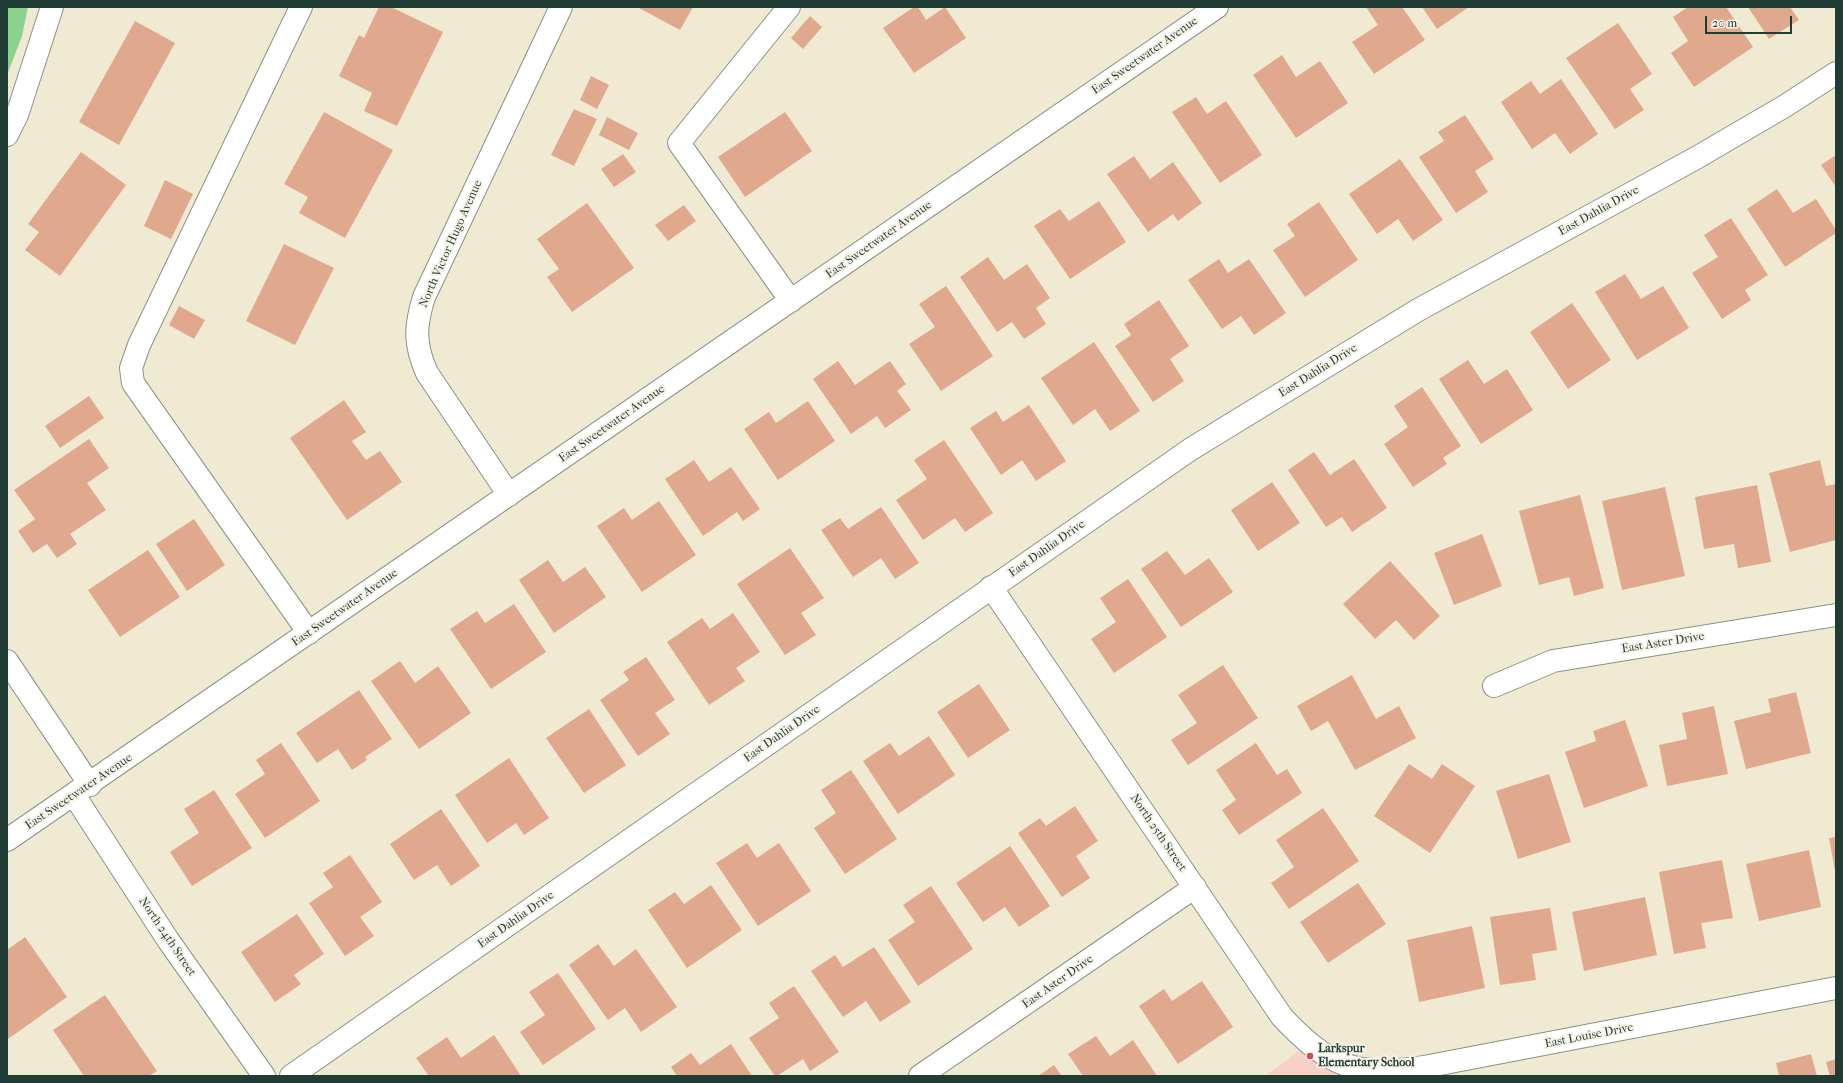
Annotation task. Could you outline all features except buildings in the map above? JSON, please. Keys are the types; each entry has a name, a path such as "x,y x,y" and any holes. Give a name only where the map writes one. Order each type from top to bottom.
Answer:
{"street":[{"path":"7,135 17,115 52,7"},
{"path":"301,7 139,345 131,368 133,383 309,633"},
{"name":"North Victor Hugo Avenue","path":"509,495 427,373 420,357 416,338 418,316 428,290 561,7"},
{"path":"789,7 679,143 791,301"},
{"name":"East Sweetwater Avenue","path":"7,840 82,790 1217,7"},
{"name":"East Dahlia Drive","path":"291,1076 991,587 1191,450 1321,368 1418,310 1696,158 1785,106 1836,73"},
{"name":"North 25th Street","path":"991,587 1282,1017 1309,1043 1341,1064"},
{"name":"East Aster Drive","path":"1494,686 1553,661 1836,615"},
{"name":"North 24th Street","path":"7,661 168,940 264,1076"},
{"name":"East Aster Drive","path":"920,1076 1195,887"},
{"name":"East Louise Drive","path":"1341,1064 1371,1070 1397,1071 1424,1067 1836,988"}],"shaded area":[{"name":"Larkspur Elementary School","path":"1309,1043 1359,1076 1265,1076"}],"green space":[{"path":"7,7 28,7 22,36 7,75"}],"place":[{"name":"Larkspur Elementary School","path":"1310,1056"}]}
